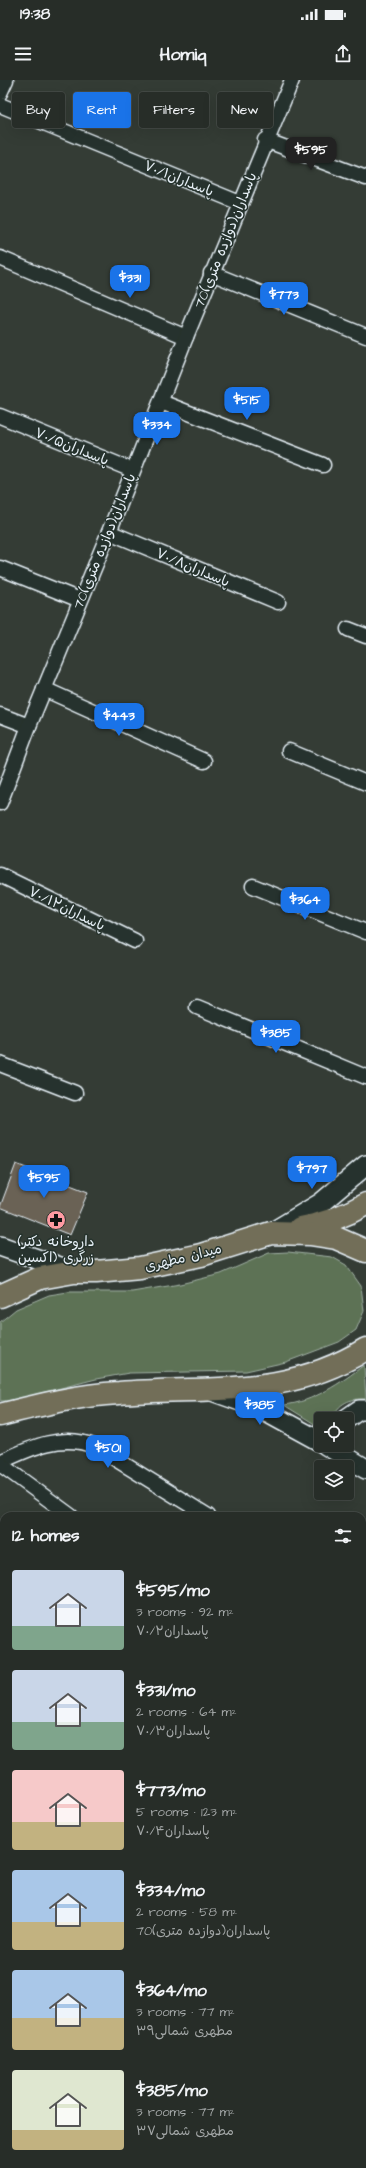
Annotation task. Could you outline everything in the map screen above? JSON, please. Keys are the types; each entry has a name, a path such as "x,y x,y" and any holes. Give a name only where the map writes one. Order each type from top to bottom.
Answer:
{"main road":[{"path":"271,1233 320,1203 366,1165"},
{"path":"271,1233 319,1225 348,1214 366,1204"},
{"name":"میدان مطهری","path":"0,1296 40,1278 74,1272 96,1272 140,1268 201,1255 271,1233 310,1234 336,1238 366,1252"},
{"path":"0,1246 74,1272"},
{"path":"0,1414 32,1406 118,1392 252,1388 296,1380 347,1361 366,1349"},
{"path":"208,1390 257,1407 314,1438"},
{"path":"0,1426 32,1406"},
{"path":"354,1413 359,1410 366,1410"},
{"path":"354,1450 366,1468"},
{"path":"338,1452 366,1468"}],"street":[{"path":"0,93 6,80"},
{"name":"70پاسداران(دوازده متری)","path":"0,803 29,726 109,532 132,470 161,402 265,140 292,80"},
{"name":"پاسداران۷۰/۱","path":"0,106 240,203"},
{"path":"265,140 366,178"},
{"path":"0,258 186,337"},
{"path":"212,273 366,336"},
{"path":"161,402 323,465"},
{"name":"پاسداران۷۰/۵","path":"5,418 132,470"},
{"name":"پاسداران۷۰/۸","path":"109,532 278,602"},
{"path":"0,568 80,600"},
{"path":"348,629 366,636"},
{"path":"44,689 204,761"},
{"path":"0,715 29,726"},
{"path":"289,751 366,783"},
{"name":"پاسداران۷۰/۱۲","path":"0,875 135,941"},
{"path":"253,886 366,932"},
{"path":"197,1008 366,1077"},
{"path":"0,1064 75,1093"},
{"path":"66,1512 0,1463 36,1446 64,1440 79,1441 96,1447 202,1512"}],"green space":[{"path":"288,1252 332,1257 346,1265 361,1286 364,1311 356,1330 339,1342 286,1362 246,1371 129,1373 96,1379 10,1401 0,1401 0,1322 16,1309 49,1295 68,1292 132,1292 180,1284 221,1274 269,1253"},
{"path":"364,1365 366,1399 355,1399 345,1403 341,1405 336,1412 314,1412 314,1424 284,1405 316,1396"}],"building":[{"path":"16,1164 88,1192 70,1235 0,1207"}],"place":[{"name":"(داروخانه دکتر زرگری (اکسین","path":"56,1220"}]}
